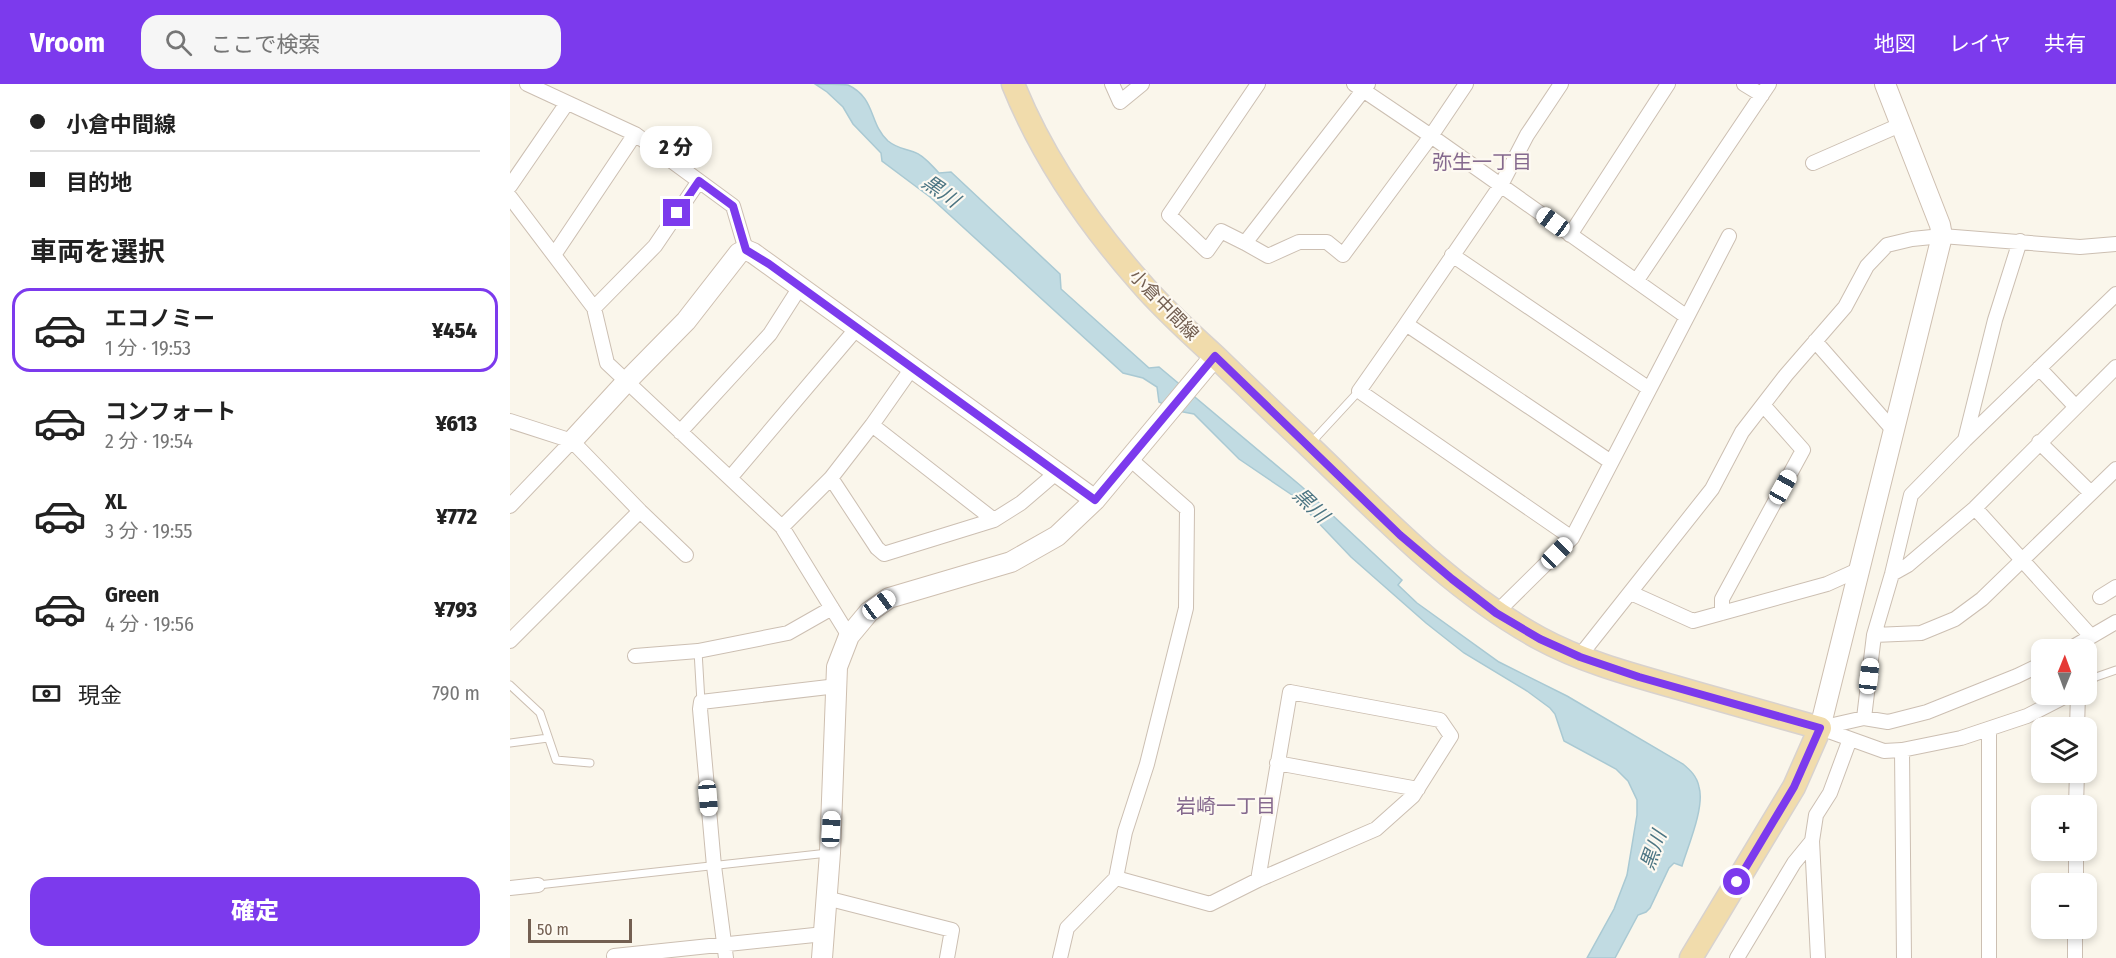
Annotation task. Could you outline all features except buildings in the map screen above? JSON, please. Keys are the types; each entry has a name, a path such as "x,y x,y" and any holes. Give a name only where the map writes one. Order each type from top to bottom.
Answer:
{"main road":[{"name":"小倉中間線","path":"1013,84 1028,122 1096,229 1140,282 1178,322 1400,535 1452,579 1496,613 1540,639 1580,657 1639,677 1820,728"},
{"path":"1691,958 1794,787 1820,728"}],"street":[{"path":"526,84 635,134 733,206 746,250"},
{"path":"1112,84 1120,102 1142,84"},
{"path":"1258,84 1169,215 1207,251 1221,231 1268,256 1299,242 1327,242 1342,255 1431,136 1466,84"},
{"path":"1561,84 1527,135 1501,185 1359,391 1572,538"},
{"path":"1570,235 1668,84"},
{"path":"1637,280 1766,89 1744,84"},
{"path":"1820,728 1942,236 1940,225 1885,84"},
{"path":"1245,243 1362,86 1687,316"},
{"path":"510,186 567,102"},
{"path":"1813,163 1900,125"},
{"path":"554,255 635,134"},
{"path":"594,308 655,246 699,181"},
{"path":"510,197 594,308 607,363 782,527 849,636"},
{"path":"1496,613 1572,538 1729,236"},
{"path":"1580,657 1712,489 1742,432 1786,375 1845,307 1867,266 1887,245 1912,239 1942,236 2080,247 2116,244"},
{"path":"1965,441 1995,320 2020,241"},
{"path":"510,506 686,321 740,253 746,250 1095,500"},
{"path":"1452,255 1648,388"},
{"path":"680,432 770,334 800,287"},
{"path":"1864,718 1874,635 1892,574 1911,495 2116,294"},
{"path":"1406,324 1611,462"},
{"path":"730,478 857,328"},
{"path":"1815,340 1894,431"},
{"path":"822,958 830,853 837,667 849,636 869,612 890,598 1011,562 1057,536 1095,500 1215,356"},
{"path":"1892,574 1908,566 1975,508 2116,367"},
{"path":"782,527 831,478 912,368"},
{"path":"2039,368 2075,406"},
{"path":"1722,613 1722,599 1803,450 1764,406"},
{"path":"510,421 572,441 686,555"},
{"path":"872,425 994,520"},
{"path":"2039,442 2091,493"},
{"path":"1060,958 1067,928 1116,878 1125,832 1147,764 1186,608 1187,509 1130,459"},
{"path":"1874,635 1921,633 1956,620 2024,560 2116,469"},
{"path":"831,478 877,548 884,554 994,520 1021,503 1056,472"},
{"path":"1975,508 2090,635"},
{"path":"510,641 640,511"},
{"path":"1631,593 1693,621 1827,584 1858,570"},
{"path":"2100,597 2116,587"},
{"path":"635,656 698,651 788,633 832,608"},
{"path":"2084,639 2116,622"},
{"path":"1820,728 1864,718 1888,722 1927,712 2031,669"},
{"path":"725,951 714,866 701,702 837,686"},
{"path":"1116,878 1210,904 1258,880 1376,829 1413,796 1451,736 1440,720 1290,692 1258,880"},
{"path":"1820,728 1884,751 1902,750 1961,738 2027,716 2048,705"},
{"path":"1989,729 1989,958"},
{"path":"1818,958 1812,841 1816,815 1830,793 1850,739"},
{"path":"1902,750 1904,958"},
{"path":"1277,763 1418,789"},
{"path":"1737,958 1794,863 1812,841"},
{"path":"510,888 538,885"},
{"path":"826,898 952,930 947,958"},
{"path":"614,956 725,951 824,934"},
{"path":"2075,939 2075,958"}],"lane":[{"path":"1309,446 1359,391"},
{"path":"698,651 701,702"},
{"path":"2097,677 2116,670"},
{"path":"510,685 540,713 556,760 590,763"},
{"path":"510,743 548,738"},
{"path":"538,885 830,853"}],"water":[{"name":"黒川","path":"815,84 848,85 857,90 868,104 878,127 888,141 921,156 939,173 951,172 1060,274 1061,289 1149,368 1159,367 1301,486 1402,580 1398,585 1417,603 1499,662 1567,696 1683,764 1691,771 1698,783 1700,805 1682,866 1674,863 1669,868 1650,908 1638,915 1615,958 1587,958 1614,909 1627,875 1637,815 1637,800 1628,781 1616,769 1564,741 1555,714 1550,708 1527,691 1464,653 1426,623 1351,557 1292,495 1239,459 1194,414 1178,411 1159,402 1157,387 1143,378 1123,373 930,197 882,161 881,153 853,124 843,107"}],"district":[{"name":"弥生一丁目","path":"1482,162"},
{"name":"岩崎一丁目","path":"1226,806"}],"route":[{"path":"677,213 699,181 733,206 746,250 769,264 1095,500 1215,356 1400,535 1496,613 1540,639 1580,657 1639,677 1820,728 1794,787 1737,882"}]}
